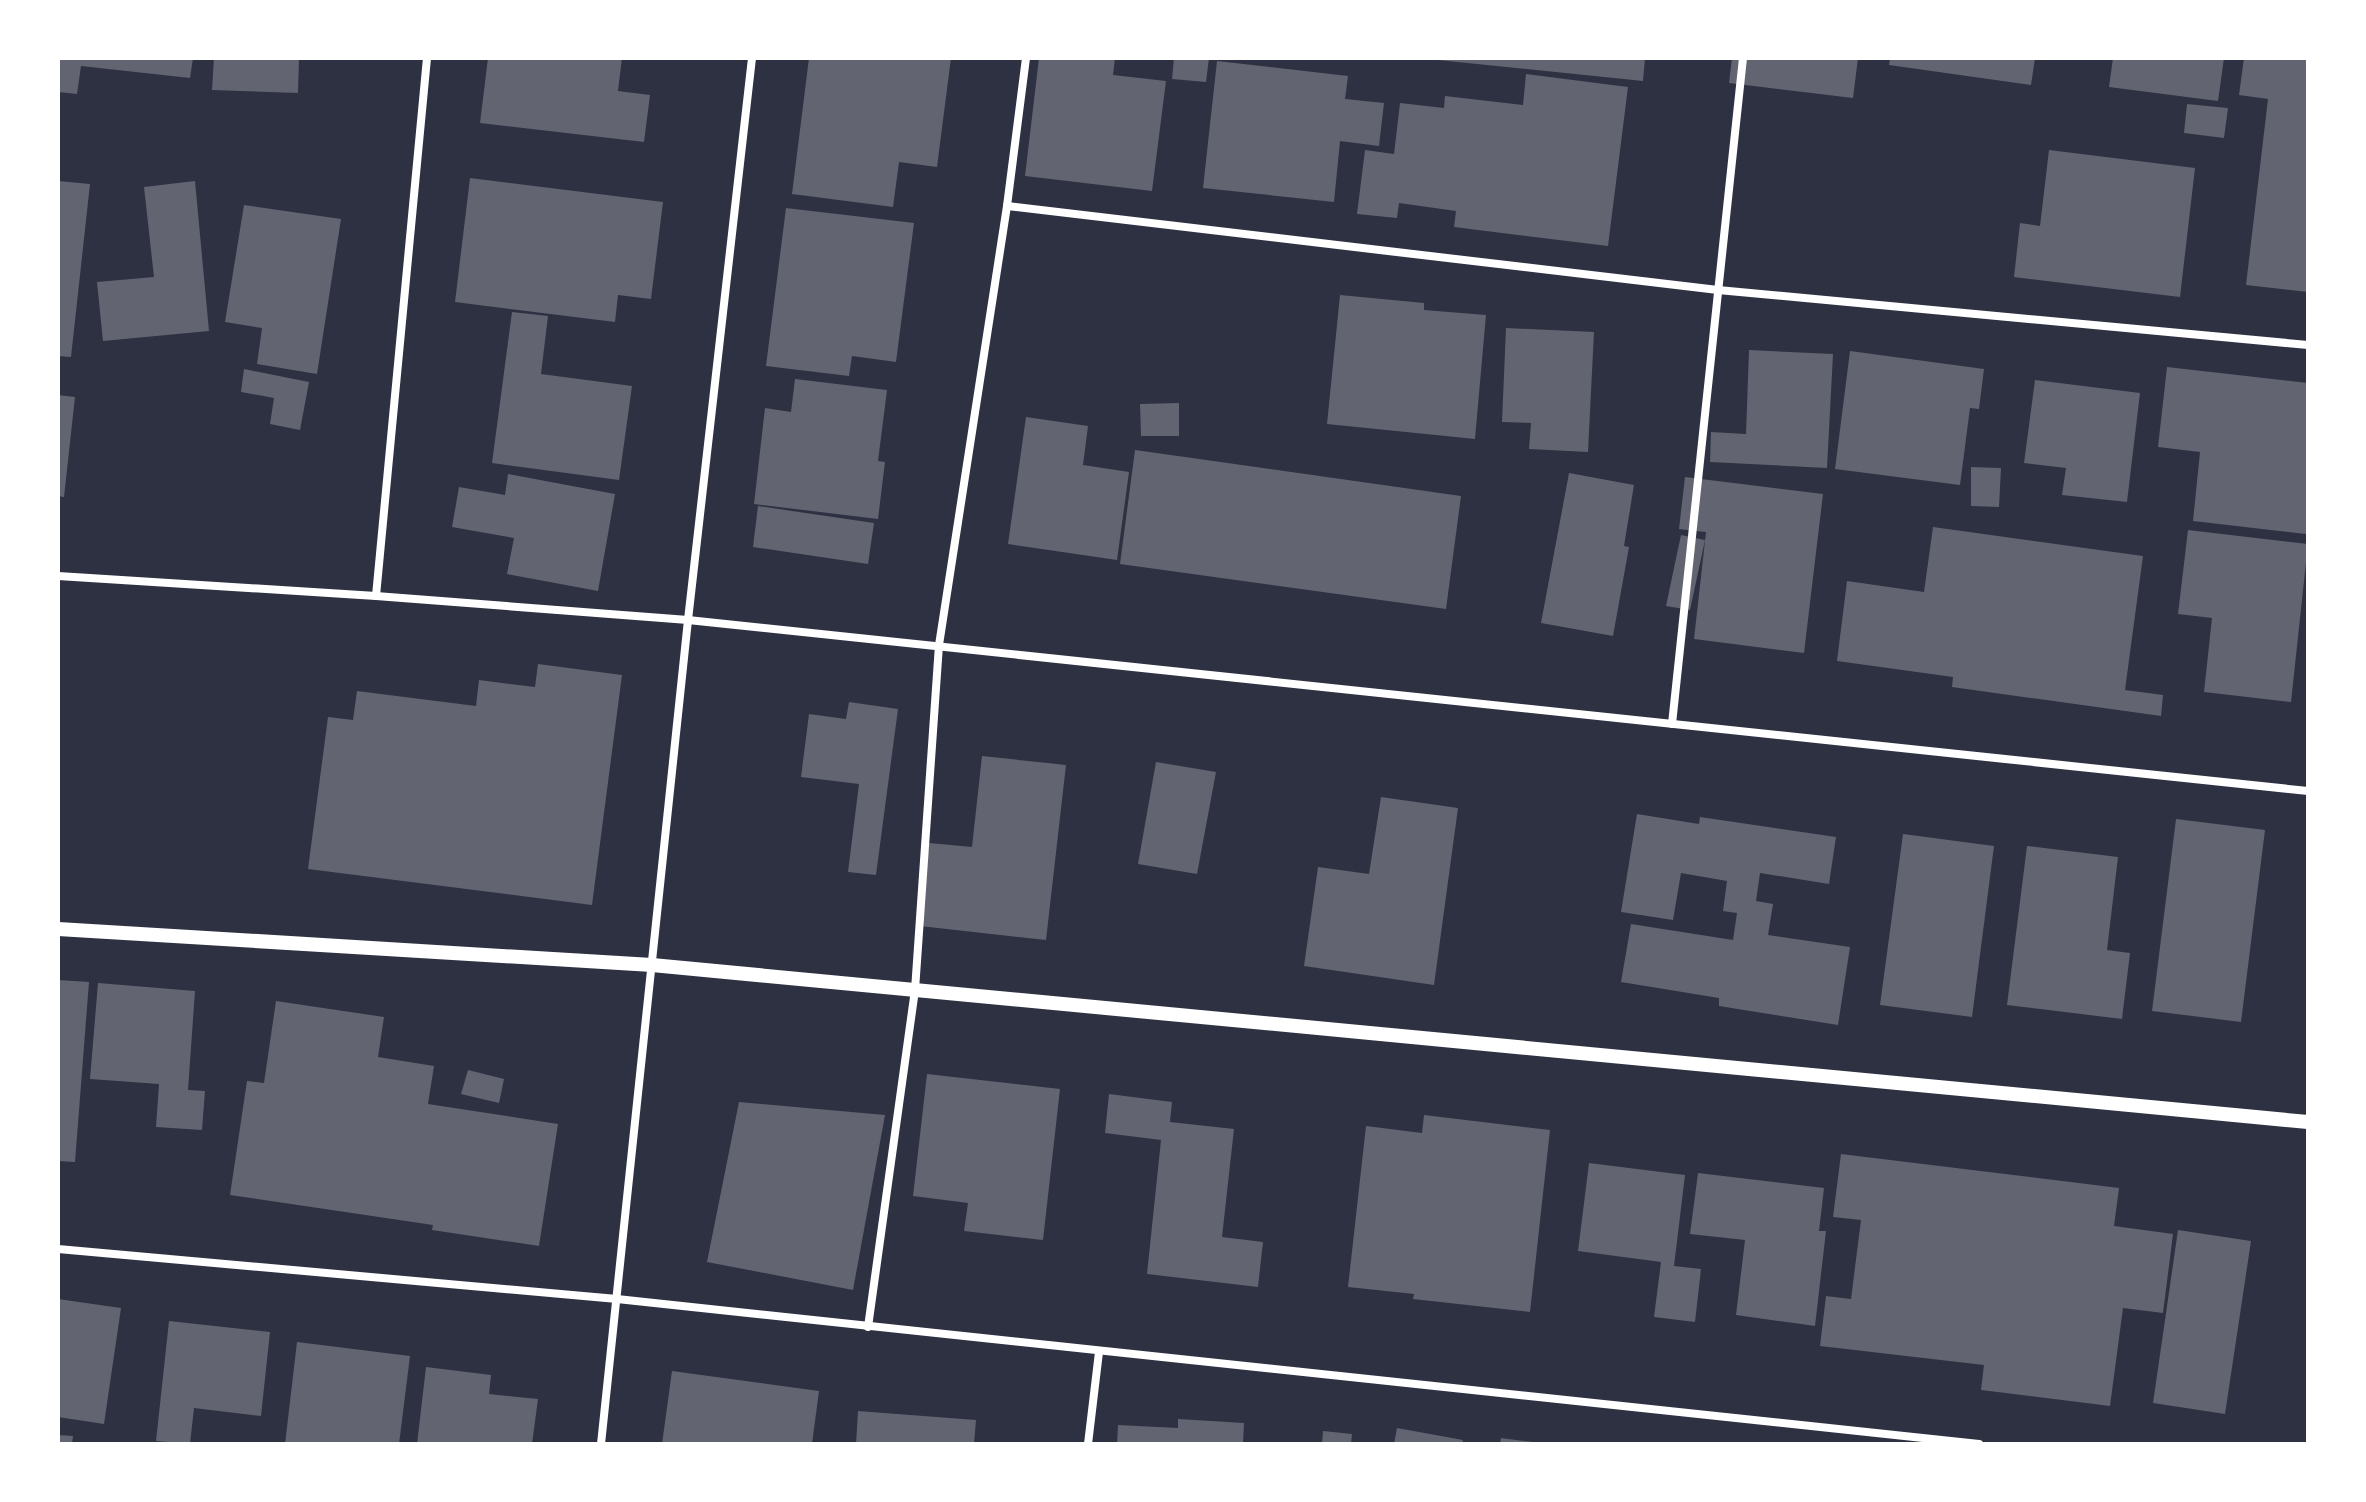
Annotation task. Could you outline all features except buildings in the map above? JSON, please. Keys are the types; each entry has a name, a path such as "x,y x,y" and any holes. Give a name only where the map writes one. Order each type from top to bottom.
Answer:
{"street":[{"path":"376,596 427,58"},
{"path":"601,1444 688,620 752,58"},
{"path":"868,1327 915,990 939,645 1007,206 1026,58"},
{"path":"1672,724 1743,58"},
{"path":"1007,206 1718,290 2308,345"},
{"path":"58,576 688,620 2308,791"},
{"path":"58,929 652,965 2308,1122"},
{"path":"58,1249 617,1299 1979,1444"},
{"path":"1088,1444 1099,1352"}]}
